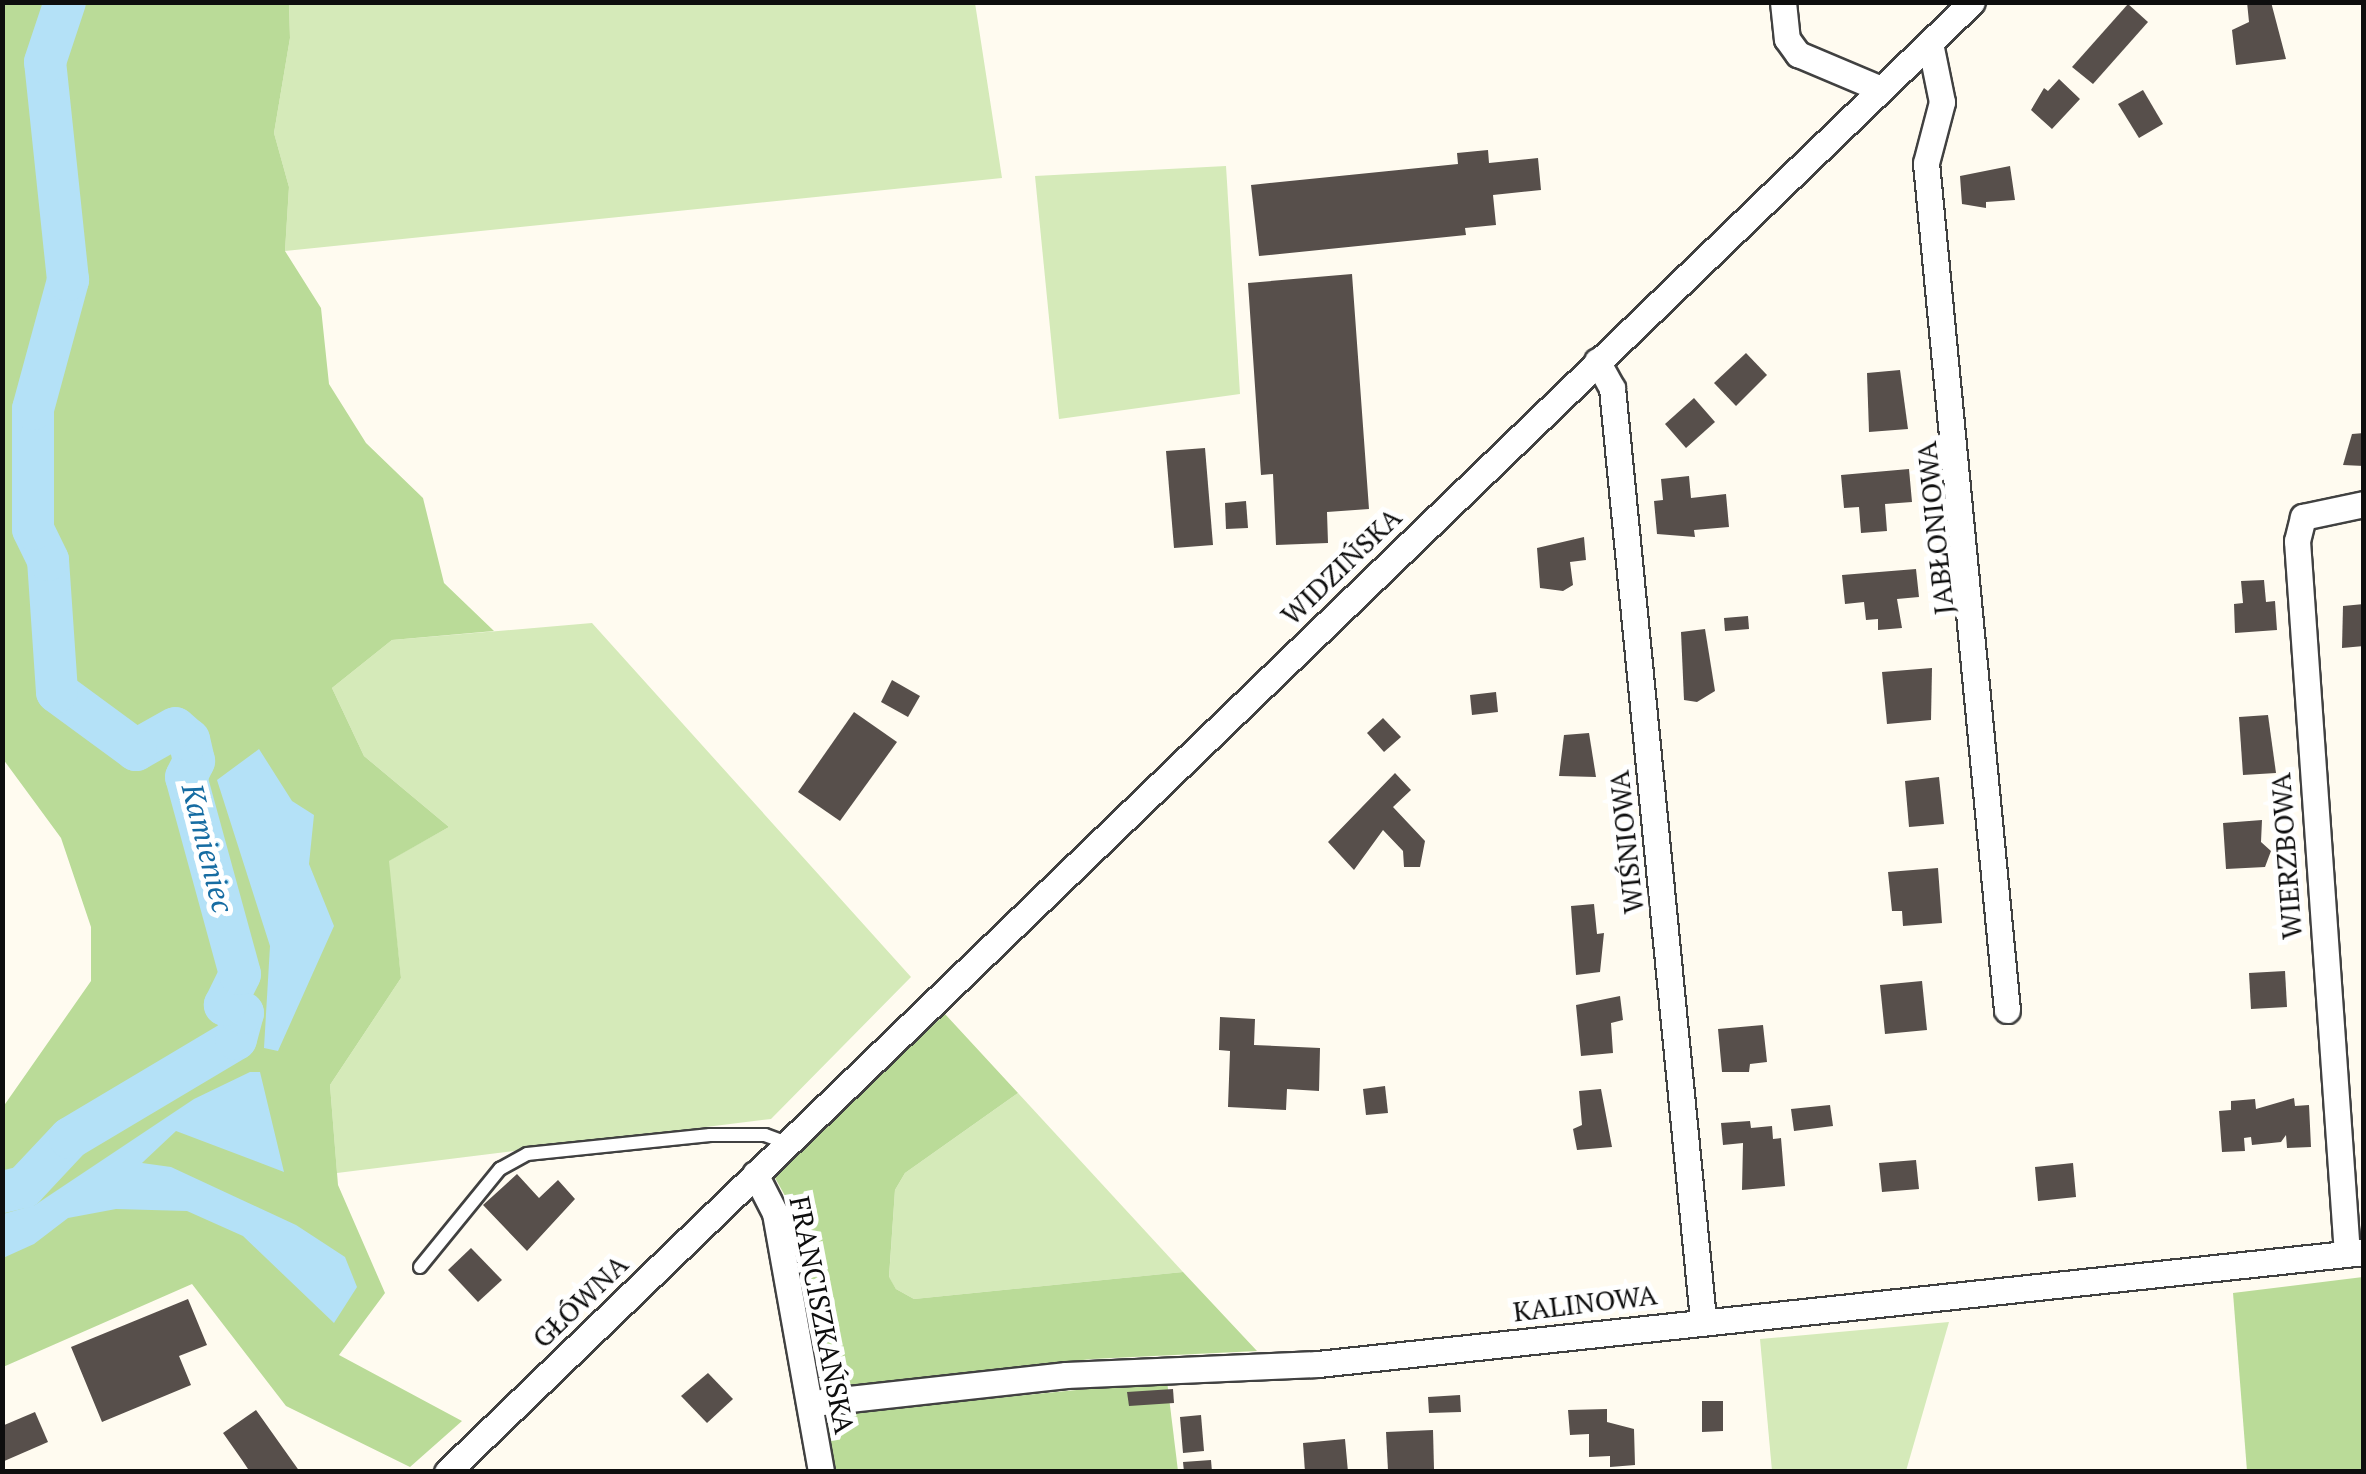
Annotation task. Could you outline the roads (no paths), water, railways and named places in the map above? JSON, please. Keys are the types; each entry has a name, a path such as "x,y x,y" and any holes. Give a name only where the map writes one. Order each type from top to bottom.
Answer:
{"street":[{"path":"1783,2 1787,40 1798,54 1881,89"},
{"name":"WIDZIŃSKA","path":"754,1174 1972,2"},
{"name":"JABŁONIOWA","path":"1930,43 1942,102 1926,163 2007,1010"},
{"name":"WIŚNIOWA","path":"1597,361 1612,388 1703,1320"},
{"name":"WIERZBOWA","path":"2355,1253 2296,541 2303,516 2364,504"},
{"name":"FRANCISZKAŃSKA","path":"754,1174 775,1213 799,1369 813,1403 821,1472"},
{"name":"GŁÓWNA","path":"446,1472 754,1174"},
{"name":"KALINOWA","path":"813,1403 1066,1375 1318,1364 2355,1253"}],"lane":[{"path":"420,1267 500,1170 527,1154 710,1135 765,1134 787,1143"}],"water":[{"path":"259,749 292,801 314,815 309,864 334,926 278,1051 264,1048 270,946 217,780"},
{"path":"250,1072 260,1072 284,1172 176,1131 142,1163 171,1167 296,1225 345,1257 357,1287 334,1323 243,1236 187,1211 116,1209 68,1218 34,1244 3,1258 3,1214 35,1205 194,1099"}],"waterway":[{"name":"Kamieniec","path":"2,1192 24,1187 70,1138 236,1039 243,1013 225,1005 240,974 186,777 194,761 189,740 175,728 136,750 57,692 48,560 33,529 33,409 68,280 45,62 65,2"}]}
